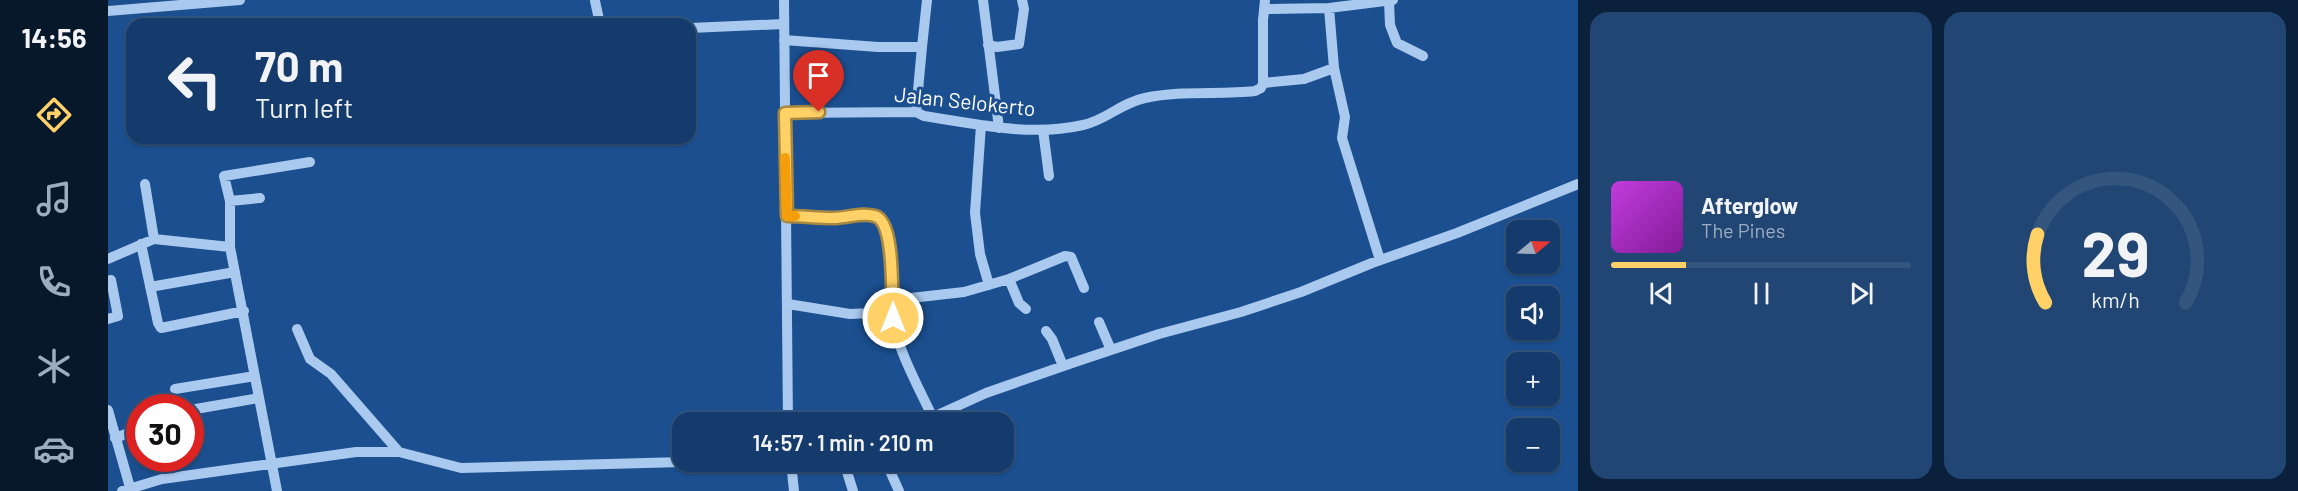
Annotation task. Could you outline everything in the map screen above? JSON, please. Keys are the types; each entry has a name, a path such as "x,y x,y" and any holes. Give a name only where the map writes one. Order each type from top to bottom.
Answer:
{"street":[{"path":"108,11 240,0"},
{"path":"595,0 599,18"},
{"path":"784,0 788,412"},
{"path":"916,112 927,0"},
{"path":"983,0 999,128"},
{"path":"988,45 997,47 1019,45 1024,9 1022,0"},
{"path":"1263,83 1264,4 1329,8 1391,0 1390,25 1396,43 1423,56"},
{"path":"1329,8 1334,68 1345,117 1342,138 1380,260"},
{"path":"696,28 784,24"},
{"path":"784,40 878,47 922,47"},
{"name":"Jalan Selokerto","path":"785,113 916,112 924,116 999,128 1057,130 1101,120 1123,104 1146,97 1255,91 1261,88 1263,83 1304,79 1334,68"},
{"path":"981,125 975,213 980,254 988,285"},
{"path":"1043,130 1049,176"},
{"path":"277,491 230,247 231,201 224,176 310,162"},
{"path":"145,184 154,238"},
{"path":"941,412 986,393 1110,350 1268,304 1578,184"},
{"path":"231,201 260,198"},
{"path":"787,216 834,218 869,215 878,216 883,222 888,237 892,312 899,339 930,412"},
{"path":"108,259 154,238 230,247"},
{"path":"141,243 158,323 163,328 244,311"},
{"path":"893,300 964,292 1009,279 1065,256 1071,257 1084,288"},
{"path":"150,288 235,272"},
{"path":"1009,279 1020,304 1026,309"},
{"path":"108,319 118,316 111,280"},
{"path":"788,304 850,314 892,312"},
{"path":"1099,322 1110,350"},
{"path":"297,328 310,358 331,374 399,452"},
{"path":"1046,331 1052,339 1063,366"},
{"path":"175,389 255,375"},
{"path":"204,408 259,398"},
{"path":"108,410 128,490 162,479 356,453 399,452 460,468 672,462"},
{"path":"115,438 126,434"},
{"path":"792,472 794,491"},
{"path":"847,472 853,491"},
{"path":"890,472 899,491"}],"slow traffic":[{"path":"785,158 787,216 795,216"}],"route":[{"path":"819,112 785,113 787,216 834,218 878,216 883,222 888,237 893,283 893,318"}]}
